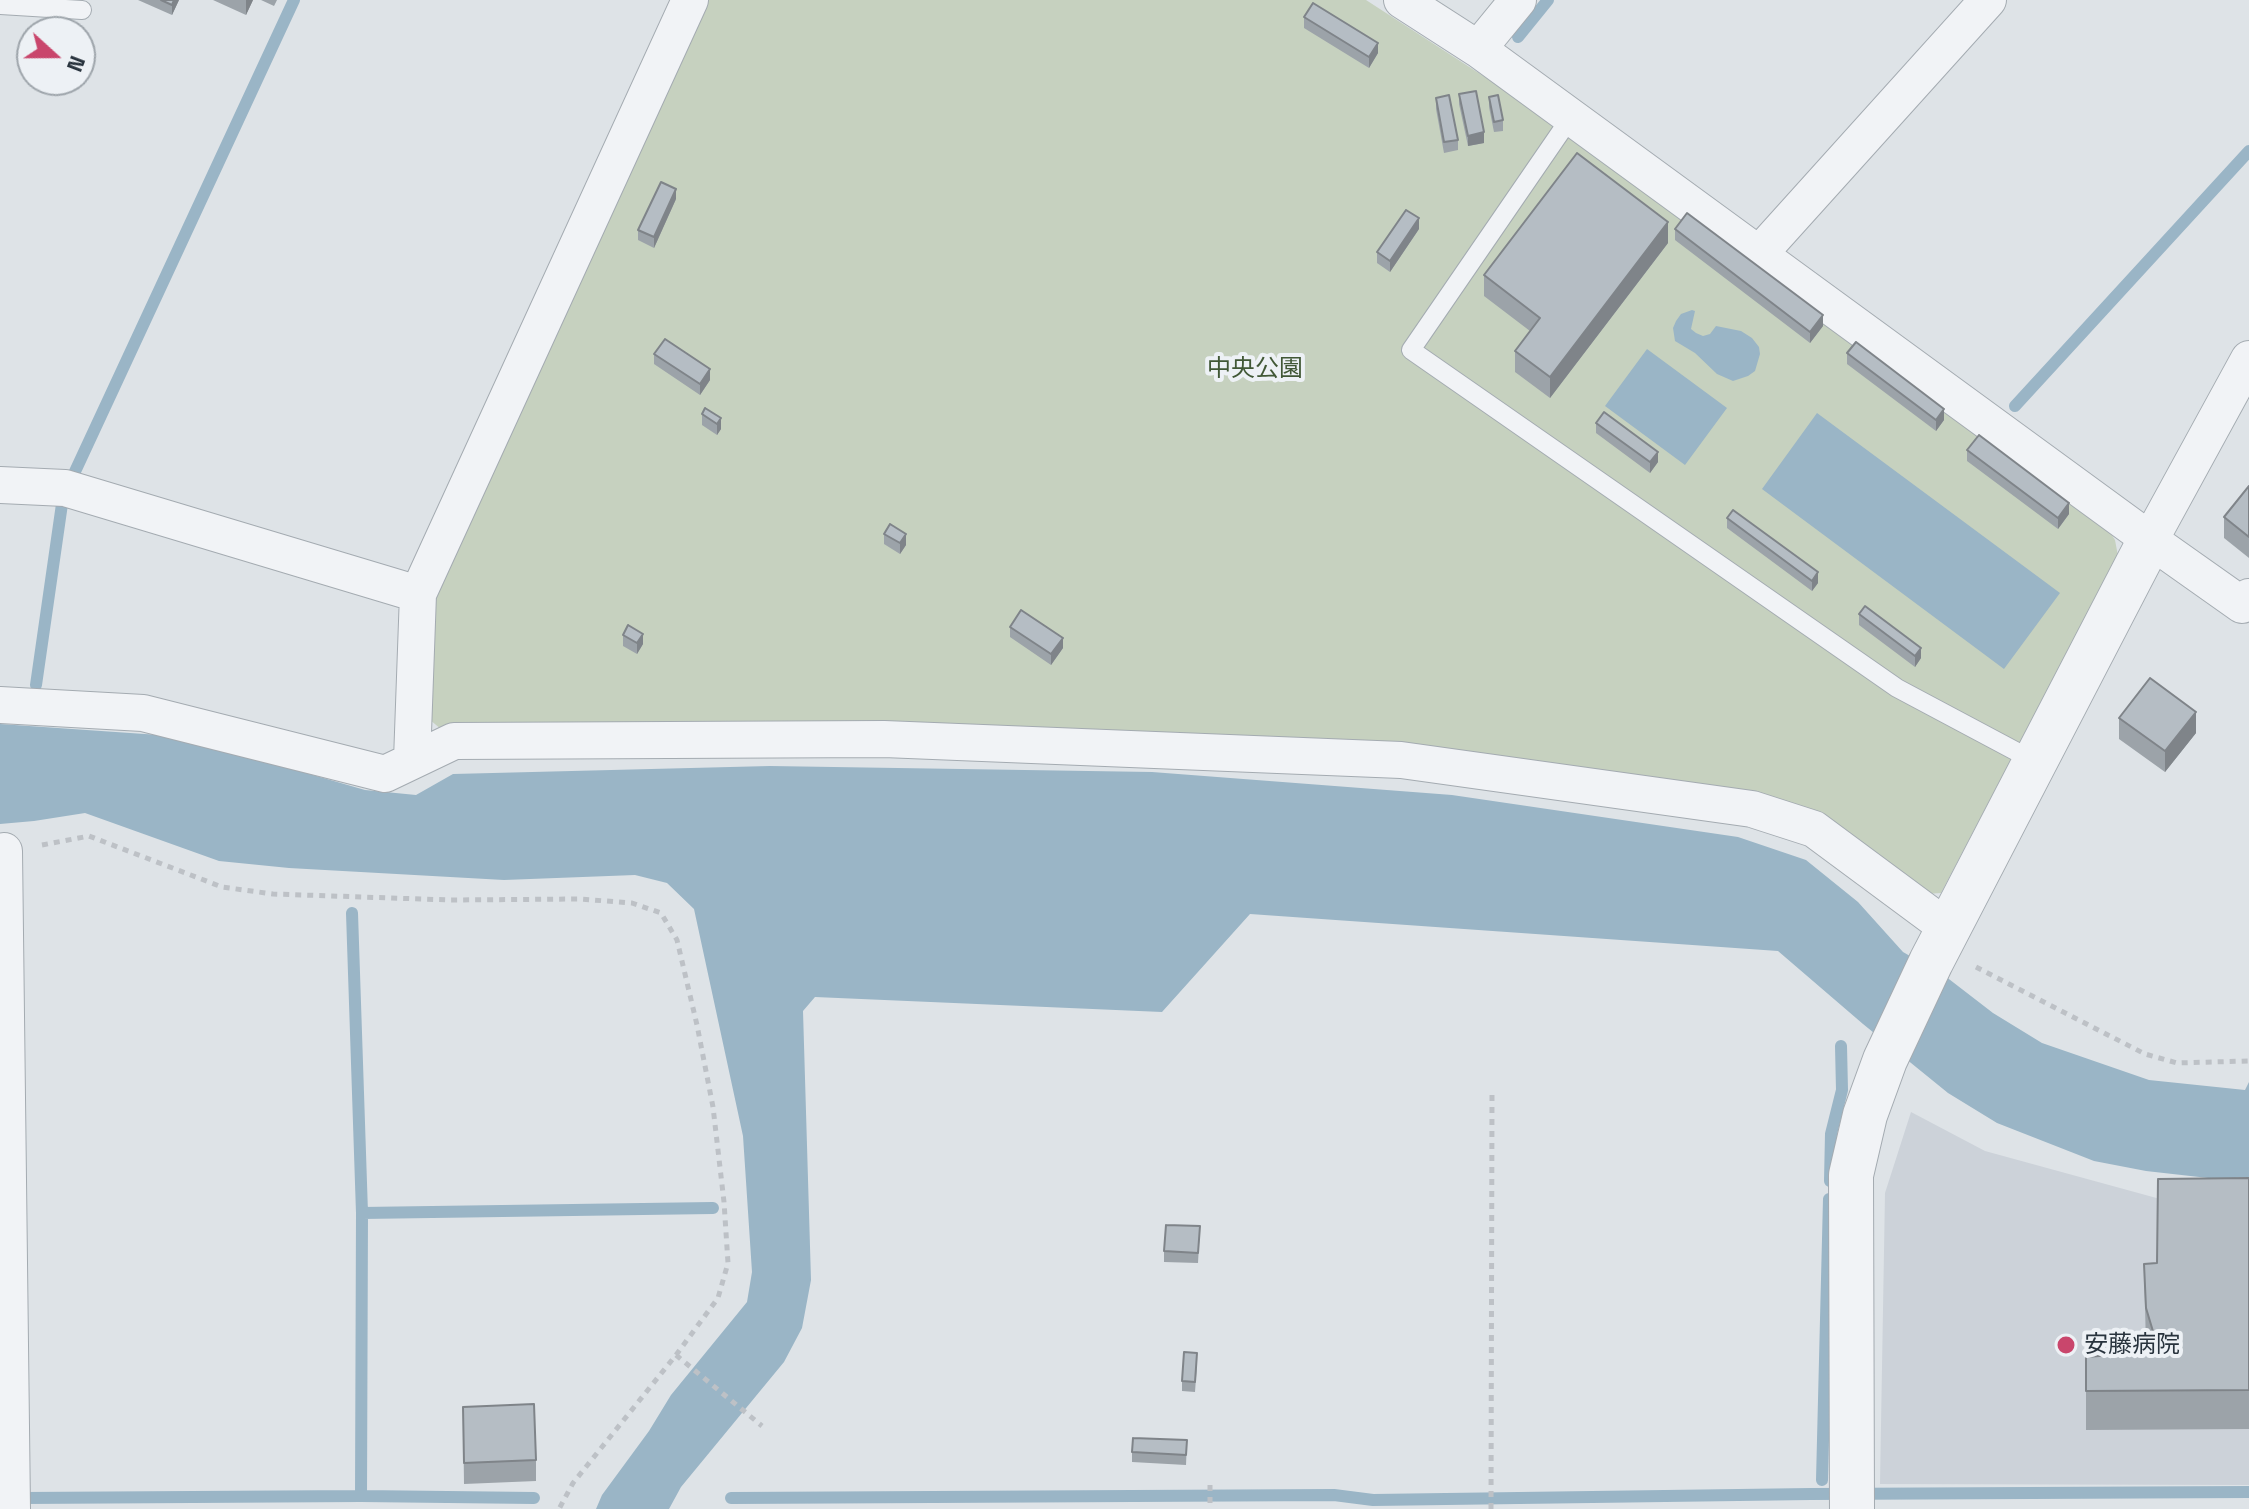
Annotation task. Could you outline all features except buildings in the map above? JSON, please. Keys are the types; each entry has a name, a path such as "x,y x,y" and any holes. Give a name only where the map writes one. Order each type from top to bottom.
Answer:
{"street":[{"path":"412,760 418,594 690,0"},
{"path":"1402,0 1478,49 2242,605 2249,597"},
{"path":"1478,49 1518,0"},
{"path":"1759,254 1988,0"},
{"path":"1852,1496 1851,1175 1865,1115 1885,1060 1940,946 2150,540 2249,359"},
{"path":"0,485 65,488 418,594"},
{"path":"0,705 143,713 385,774 454,741 884,739 1401,760 1752,809 1814,829 1940,946"},
{"path":"4,851 12,1509"}],"lane":[{"path":"0,5 82,10"},
{"path":"1571,117 1411,350 1897,688 2036,762"}],"path":[{"path":"4,851 89,836 222,887 273,894 451,900 580,899 632,903 661,913 677,940 713,1107 728,1263 718,1298 573,1483 559,1509"},
{"path":"1940,946 2145,1054 2177,1063 2248,1061"},
{"path":"1491,1509 1492,1094"},
{"path":"676,1355 762,1426"},
{"path":"1210,1485 1210,1509"}],"shaded area":[{"name":"安藤病院","path":"1911,1112 1985,1151 2182,1205 2249,1205 2249,1485 1880,1484 1885,1193"}],"green space":[{"name":"中央公園","path":"706,0 1366,0 1528,105 2106,526 2115,540 2118,556 1941,893 1926,894 1754,794 442,730 429,719 434,601"}],"water":[{"path":"1695,311 1691,329 1696,333 1703,336 1710,334 1716,326 1741,331 1752,338 1760,354 1755,371 1733,381 1717,374 1695,353 1675,341 1673,328 1676,321 1681,314"},
{"path":"1647,349 1727,408 1685,465 1605,406"},
{"path":"1817,413 2060,593 2004,669 1762,489"},
{"path":"0,724 159,735 365,790 416,795 453,774 770,766 1152,772 1452,795 1738,837 1806,860 1858,902 1903,952 1945,976 1993,1013 2042,1043 2149,1080 2245,1090 2249,1082 2249,1177 2217,1179 2094,1161 1997,1123 1948,1093 1778,951 1250,914 1162,1012 815,997 803,1011 811,1280 802,1328 784,1362 681,1487 669,1509 596,1509 602,1495 671,1395 747,1302 752,1272 743,1136 694,909 667,883 635,875 504,880 289,868 219,861 85,813 0,824"}],"waterway":[{"path":"72,478 294,0"},
{"path":"1518,37 1548,0"},
{"path":"2015,406 2249,151"},
{"path":"36,685 62,504"},
{"path":"352,913 362,1213 361,1496"},
{"path":"1830,1181 1831,1134 1842,1090 1841,1046"},
{"path":"1822,1480 1829,1199"},
{"path":"362,1213 713,1208"},
{"path":"731,1498 1334,1495 1373,1500 2249,1492"},
{"path":"23,1498 534,1498"}],"place":[{"name":"安藤病院","path":"2066,1345"}]}
